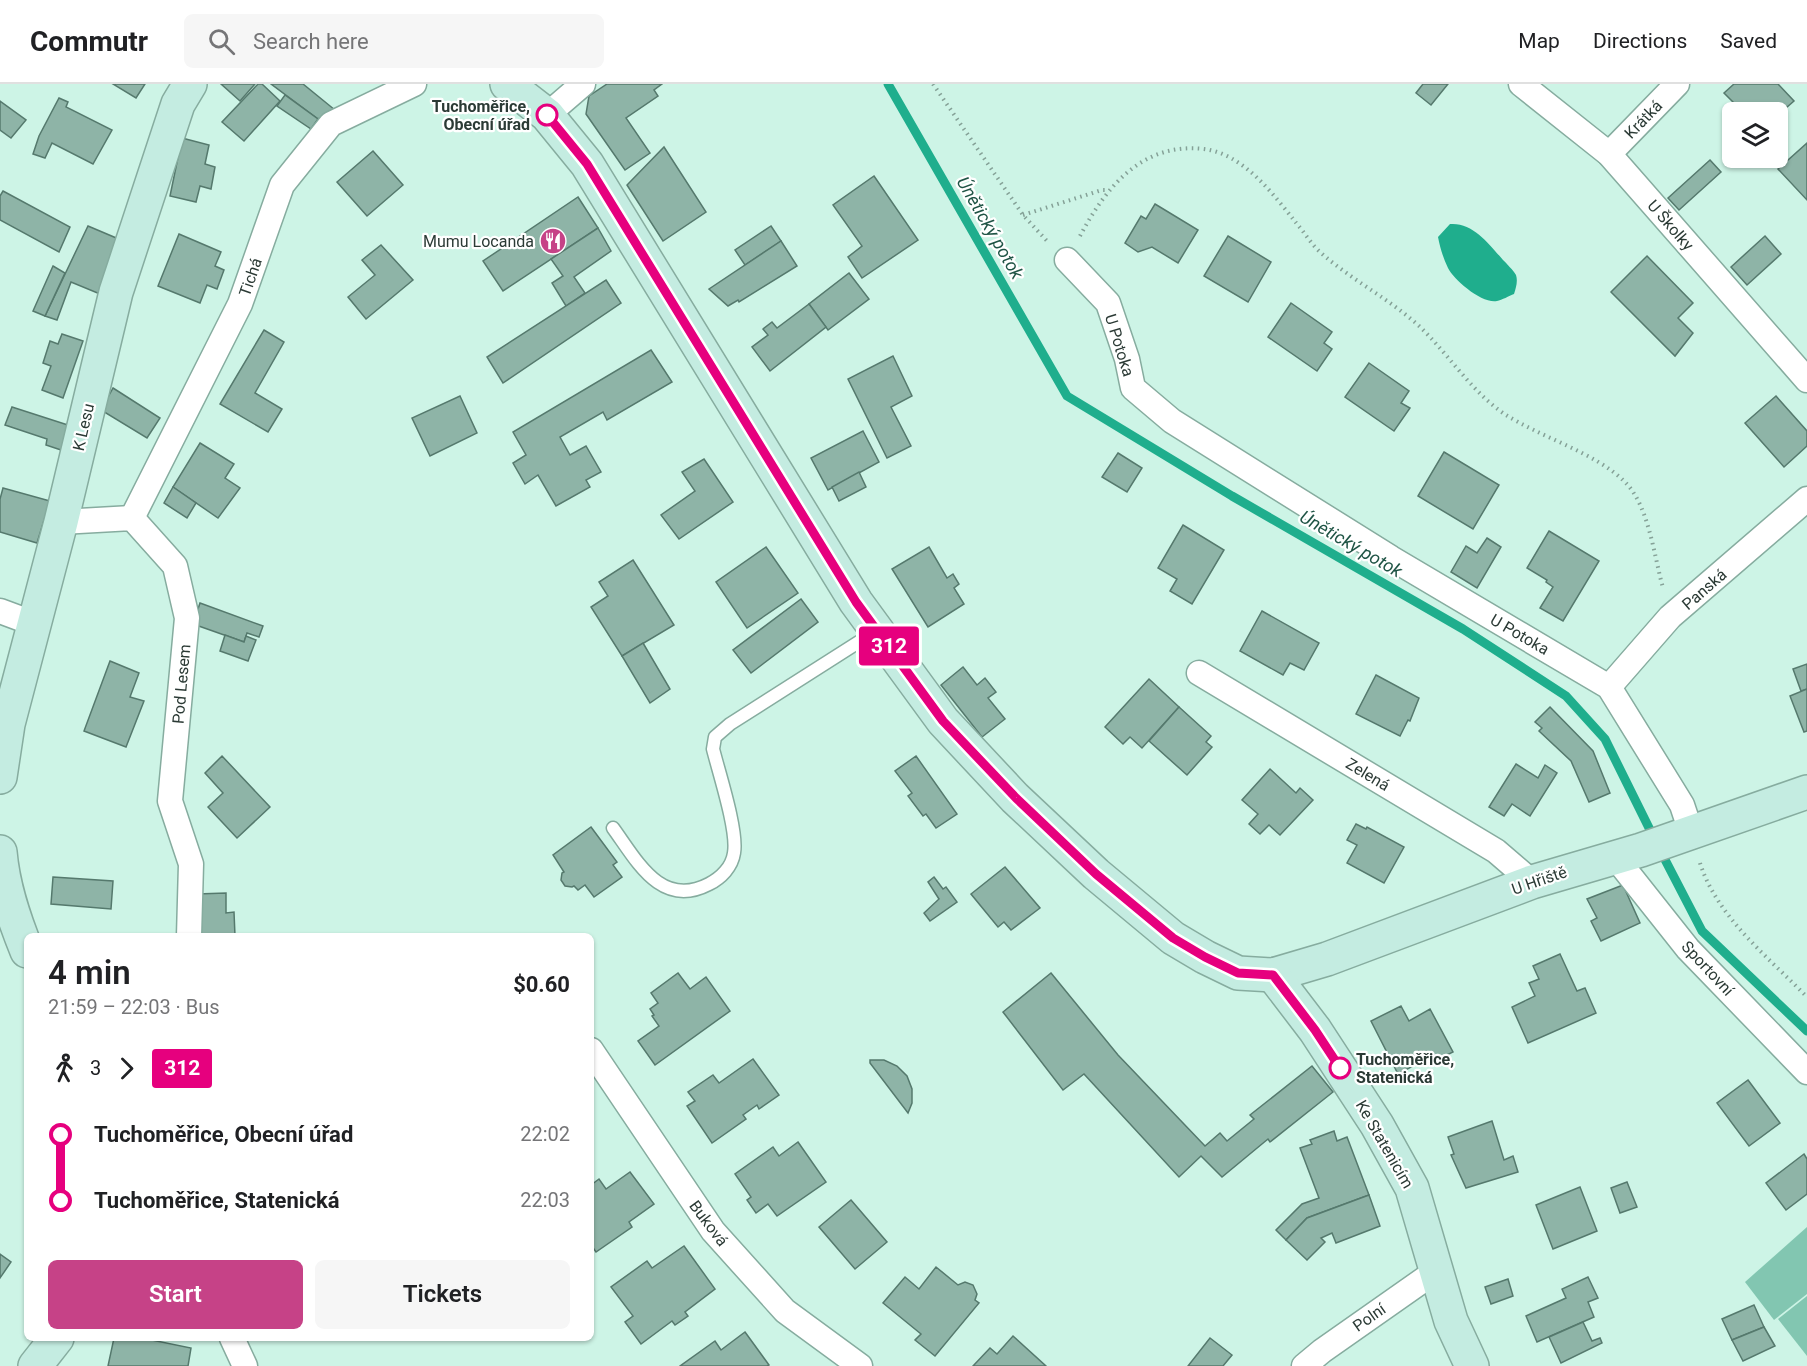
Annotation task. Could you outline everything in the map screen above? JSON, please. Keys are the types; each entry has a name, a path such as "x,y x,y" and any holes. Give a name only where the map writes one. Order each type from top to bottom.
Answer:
{"street":[{"name":"K Lesu","path":"0,777 8,724 61,522 116,292 178,104 190,84"},
{"name":"Tichá","path":"132,518 240,304 282,185 331,123 414,84"},
{"name":"U Hřiště","path":"507,84 547,115 587,164 856,602 943,721 1016,798 1096,874 1173,938 1205,957 1238,973 1273,975 1327,959 1532,882 1628,853 1807,792"},
{"path":"547,115 584,84"},
{"name":"U Školky","path":"1521,84 1609,154 1807,380"},
{"name":"Krátká","path":"1609,154 1677,84"},
{"name":"U Potoka","path":"1067,260 1108,303 1133,388 1172,421 1391,558 1610,687 1682,805 1683,834"},
{"name":"Panská","path":"1610,687 1670,618 1807,499"},
{"path":"61,522 132,518"},
{"name":"Pod Lesem","path":"132,518 175,566 187,618 170,801 191,864 189,933"},
{"path":"0,611 35,624"},
{"name":"Zelená","path":"1199,674 1496,851 1532,882"},
{"path":"0,852 2,873 12,914 24,944"},
{"name":"Sportovní","path":"1628,853 1688,949 1807,1072"},
{"name":"Ke Statenicím","path":"1273,975 1315,1030 1377,1125 1412,1188 1451,1321 1472,1366"},
{"name":"Buková","path":"594,1054 713,1231 785,1311 860,1366"},
{"name":"Polní","path":"1304,1366 1436,1271"},
{"path":"35,1366 55,1341"},
{"path":"233,1341 245,1366"}],"lane":[{"path":"613,828 648,875 659,884 677,891 690,891 715,881 731,863 734,852 734,834 713,749 715,737 730,724 878,631"}],"path":[{"path":"933,84 1023,215 1067,260 1092,213 1108,190 1133,166 1173,149 1205,149 1229,157 1244,166 1258,178 1318,250 1418,326 1482,397 1504,414 1609,469 1626,484 1643,510 1670,618"},
{"path":"1023,215 1108,190"},
{"path":"1683,834 1719,902 1736,924 1807,997"}],"shaded area":[{"path":"1450,224 1466,227 1480,236 1512,269 1517,282 1514,294 1491,301 1476,295 1456,279 1446,264 1438,237"},
{"path":"1807,1227 1807,1294 1774,1320 1745,1282"},
{"path":"1807,1296 1807,1356 1778,1319"}],"building":[{"path":"113,84 145,84 136,98"},
{"path":"221,84 255,84 240,101"},
{"path":"258,84 262,84 280,101 244,141 222,122"},
{"path":"271,84 303,84 335,110 318,119"},
{"path":"607,84 662,84 654,90 658,96 626,118 650,153 625,170 586,114 589,96"},
{"path":"1423,84 1448,84 1431,105 1416,93"},
{"path":"1734,84 1778,84 1794,101 1788,106 1788,102 1733,102 1724,93"},
{"path":"285,95 318,119 311,129 277,106"},
{"path":"59,98 68,102 66,107 112,130 93,164 52,143 45,158 33,154 39,136"},
{"path":"0,101 26,120 11,138 0,130"},
{"path":"182,138 209,145 205,164 215,167 211,189 200,186 196,202 170,196"},
{"path":"1807,143 1807,200 1778,169 1788,168 1788,160"},
{"path":"664,147 706,212 663,241 627,185"},
{"path":"373,151 403,185 367,216 337,182"},
{"path":"1710,160 1721,172 1679,210 1668,198"},
{"path":"874,176 918,240 862,278 848,257 862,246 833,205"},
{"path":"3,191 70,227 59,252 0,220 0,196"},
{"path":"578,197 598,228 503,291 483,261"},
{"path":"1155,204 1198,230 1178,263 1152,247 1138,252 1125,243 1141,216 1146,219"},
{"path":"88,226 121,240 100,294 71,282 57,320 45,316"},
{"path":"771,226 781,241 745,265 735,250"},
{"path":"598,228 611,251 574,277 585,293 566,306 552,283 563,276 551,259"},
{"path":"179,234 221,252 215,266 224,270 217,289 207,285 200,303 158,286"},
{"path":"1228,236 1271,262 1248,302 1204,276"},
{"path":"1765,236 1781,254 1747,285 1731,267"},
{"path":"781,241 797,266 739,302 738,300 728,306 709,289"},
{"path":"381,245 413,280 366,319 348,297 375,275 362,260"},
{"path":"1647,256 1693,303 1678,318 1693,333 1675,356 1611,292"},
{"path":"53,266 65,273 45,316 33,311"},
{"path":"849,273 869,299 828,330 809,304"},
{"path":"606,280 621,303 503,383 487,357"},
{"path":"1291,303 1332,332 1324,343 1332,349 1317,371 1268,337"},
{"path":"809,304 826,327 770,371 752,347 768,335 763,329 772,322 777,328"},
{"path":"264,330 284,342 255,393 282,409 268,432 220,404"},
{"path":"62,334 83,341 63,398 42,390 51,366 43,363 50,341 58,344"},
{"path":"651,350 672,382 607,420 603,412 560,437 570,455 586,446 601,472 586,480 590,487 556,506 538,475 525,484 513,463 526,455 513,432"},
{"path":"893,356 912,396 891,407 911,446 887,458 848,379"},
{"path":"1369,363 1409,391 1401,403 1410,408 1394,431 1345,397"},
{"path":"113,388 160,418 147,438 101,410"},
{"path":"460,396 477,433 430,456 412,418"},
{"path":"1776,396 1807,431 1807,446 1784,467 1745,423"},
{"path":"12,407 71,426 64,451 46,445 47,439 5,425"},
{"path":"863,431 879,462 828,490 811,458"},
{"path":"200,443 234,464 225,478 240,488 218,518 173,487"},
{"path":"1444,452 1499,485 1473,529 1418,496"},
{"path":"1118,453 1142,468 1127,492 1102,477"},
{"path":"704,459 733,502 679,539 661,515 695,491 682,472"},
{"path":"859,472 866,487 839,501 832,487"},
{"path":"173,487 196,503 187,518 164,503"},
{"path":"3,488 50,501 37,543 0,532 0,499"},
{"path":"1183,525 1224,550 1192,604 1170,591 1177,579 1158,568"},
{"path":"1549,531 1599,561 1563,621 1540,608 1553,587 1546,582 1547,580 1527,568"},
{"path":"1487,538 1501,547 1477,588 1451,572 1466,546 1477,553"},
{"path":"766,547 798,593 747,628 716,582"},
{"path":"929,547 947,578 953,574 959,584 954,588 964,604 928,627 892,569"},
{"path":"633,560 674,625 622,656 591,607 608,596 599,582"},
{"path":"801,599 818,622 751,673 733,650"},
{"path":"200,603 263,626 259,637 247,633 244,642 193,624"},
{"path":"1262,611 1319,643 1304,670 1290,663 1283,675 1240,651"},
{"path":"225,635 244,642 246,636 256,640 248,661 220,651"},
{"path":"643,643 670,689 650,703 622,656"},
{"path":"110,661 139,673 130,697 144,701 126,747 84,731"},
{"path":"1807,664 1807,689 1801,691 1793,669"},
{"path":"963,667 977,685 985,678 996,692 988,698 1005,719 982,737 941,685"},
{"path":"1376,675 1419,698 1410,721 1408,720 1400,736 1356,714"},
{"path":"1149,679 1179,707 1142,748 1130,737 1123,744 1105,727"},
{"path":"1807,689 1807,731 1804,732 1790,696"},
{"path":"1179,707 1211,736 1206,742 1212,747 1187,775 1149,741"},
{"path":"1550,707 1593,751 1610,793 1589,802 1571,761 1539,731 1542,728 1535,722"},
{"path":"222,756 270,807 237,838 208,807 223,793 205,773"},
{"path":"916,756 957,814 936,828 926,814 923,816 908,796 912,793 895,771"},
{"path":"1516,764 1538,778 1545,765 1557,773 1530,816 1512,804 1504,816 1489,807"},
{"path":"1270,769 1296,793 1300,788 1313,800 1280,835 1269,825 1260,834 1249,824 1258,814 1242,800"},
{"path":"1356,824 1366,829 1367,827 1404,847 1384,883 1347,863 1357,845 1347,840"},
{"path":"591,827 617,862 613,865 622,877 594,897 585,885 578,890 574,886 565,886 561,880 564,872 553,855"},
{"path":"1005,867 1040,908 1011,930 1004,922 998,927 971,894"},
{"path":"53,877 113,881 111,909 51,904"},
{"path":"934,877 943,889 946,887 957,902 930,921 924,913 939,899 928,882"},
{"path":"1623,885 1640,923 1601,941 1591,921 1597,918 1587,899"},
{"path":"226,893 226,913 234,912 235,933 198,933 197,894"},
{"path":"1560,954 1577,991 1585,988 1596,1013 1528,1043 1512,1007 1535,996 1529,983 1539,979 1533,966"},
{"path":"678,973 690,989 706,977 730,1011 655,1065 638,1041 659,1026 650,1009 658,1003 651,993"},
{"path":"1051,973 1118,1055 1205,1146 1220,1133 1227,1141 1254,1119 1250,1115 1312,1066 1333,1092 1270,1142 1268,1139 1222,1177 1201,1156 1179,1177 1084,1074 1063,1090 1003,1012"},
{"path":"1401,1006 1409,1021 1430,1009 1453,1052 1429,1064 1426,1059 1398,1074 1371,1021"},
{"path":"753,1059 779,1095 759,1109 757,1105 743,1115 746,1119 712,1143 687,1106 695,1101 688,1092 713,1075 719,1083"},
{"path":"870,1060 884,1060 897,1066 907,1076 912,1089 912,1103 908,1113 870,1063"},
{"path":"1748,1080 1780,1123 1749,1146 1717,1103"},
{"path":"1492,1121 1504,1160 1513,1156 1518,1172 1466,1188 1451,1155 1454,1154 1448,1137"},
{"path":"1334,1131 1337,1141 1347,1137 1369,1195 1307,1218 1286,1240 1276,1230 1302,1204 1319,1198 1300,1148 1312,1144 1310,1140"},
{"path":"798,1142 826,1182 777,1216 768,1204 756,1213 747,1200 751,1197 735,1174 773,1147 779,1156"},
{"path":"1804,1154 1807,1159 1807,1194 1786,1210 1766,1183"},
{"path":"630,1172 654,1204 629,1222 632,1227 596,1252 594,1249 594,1183 599,1179 606,1189"},
{"path":"1627,1182 1637,1207 1620,1213 1611,1188"},
{"path":"1580,1187 1597,1231 1553,1249 1536,1205"},
{"path":"1369,1195 1380,1226 1336,1243 1332,1233 1321,1238 1325,1242 1307,1260 1286,1240 1307,1218"},
{"path":"851,1200 887,1242 855,1269 819,1227"},
{"path":"684,1246 715,1289 685,1312 688,1316 675,1325 672,1321 641,1344 625,1322 633,1316 611,1287 647,1261 652,1268"},
{"path":"0,1254 11,1262 0,1278"},
{"path":"936,1267 958,1285 965,1282 973,1285 977,1294 975,1300 979,1303 935,1356 915,1340 921,1334 883,1303 905,1277 919,1289"},
{"path":"1588,1277 1598,1298 1588,1302 1594,1317 1537,1342 1526,1316 1566,1298 1562,1289"},
{"path":"1508,1279 1513,1296 1491,1304 1485,1287"},
{"path":"1754,1305 1764,1327 1732,1340 1722,1319"},
{"path":"1583,1322 1592,1341 1600,1338 1602,1343 1561,1363 1549,1337"},
{"path":"1764,1327 1775,1346 1743,1361 1732,1340"},
{"path":"745,1332 769,1365 680,1366 715,1341 721,1350"},
{"path":"1013,1336 1046,1366 973,1366 990,1348 997,1354"},
{"path":"1210,1338 1232,1355 1223,1366 1188,1366"},
{"path":"113,1341 157,1341 191,1348 188,1366 108,1366"}],"waterway":[{"name":"Únětický potok","path":"888,84 1067,396 1232,496 1463,629 1566,696 1605,739 1654,838"},
{"name":"Únětický potok","path":"1660,850 1702,931 1807,1031"}],"bus line":[{"name":"312","path":"547,115 587,164 856,602 943,721 1016,798 1096,874 1173,938 1238,973 1273,975 1315,1030 1340,1068"}],"place":[{"name":"Tuchoměřice, Obecní úřad","path":"547,115"},
{"name":"Mumu Locanda","path":"553,241"},
{"name":"Tuchoměřice, Statenická","path":"1340,1068"}]}
